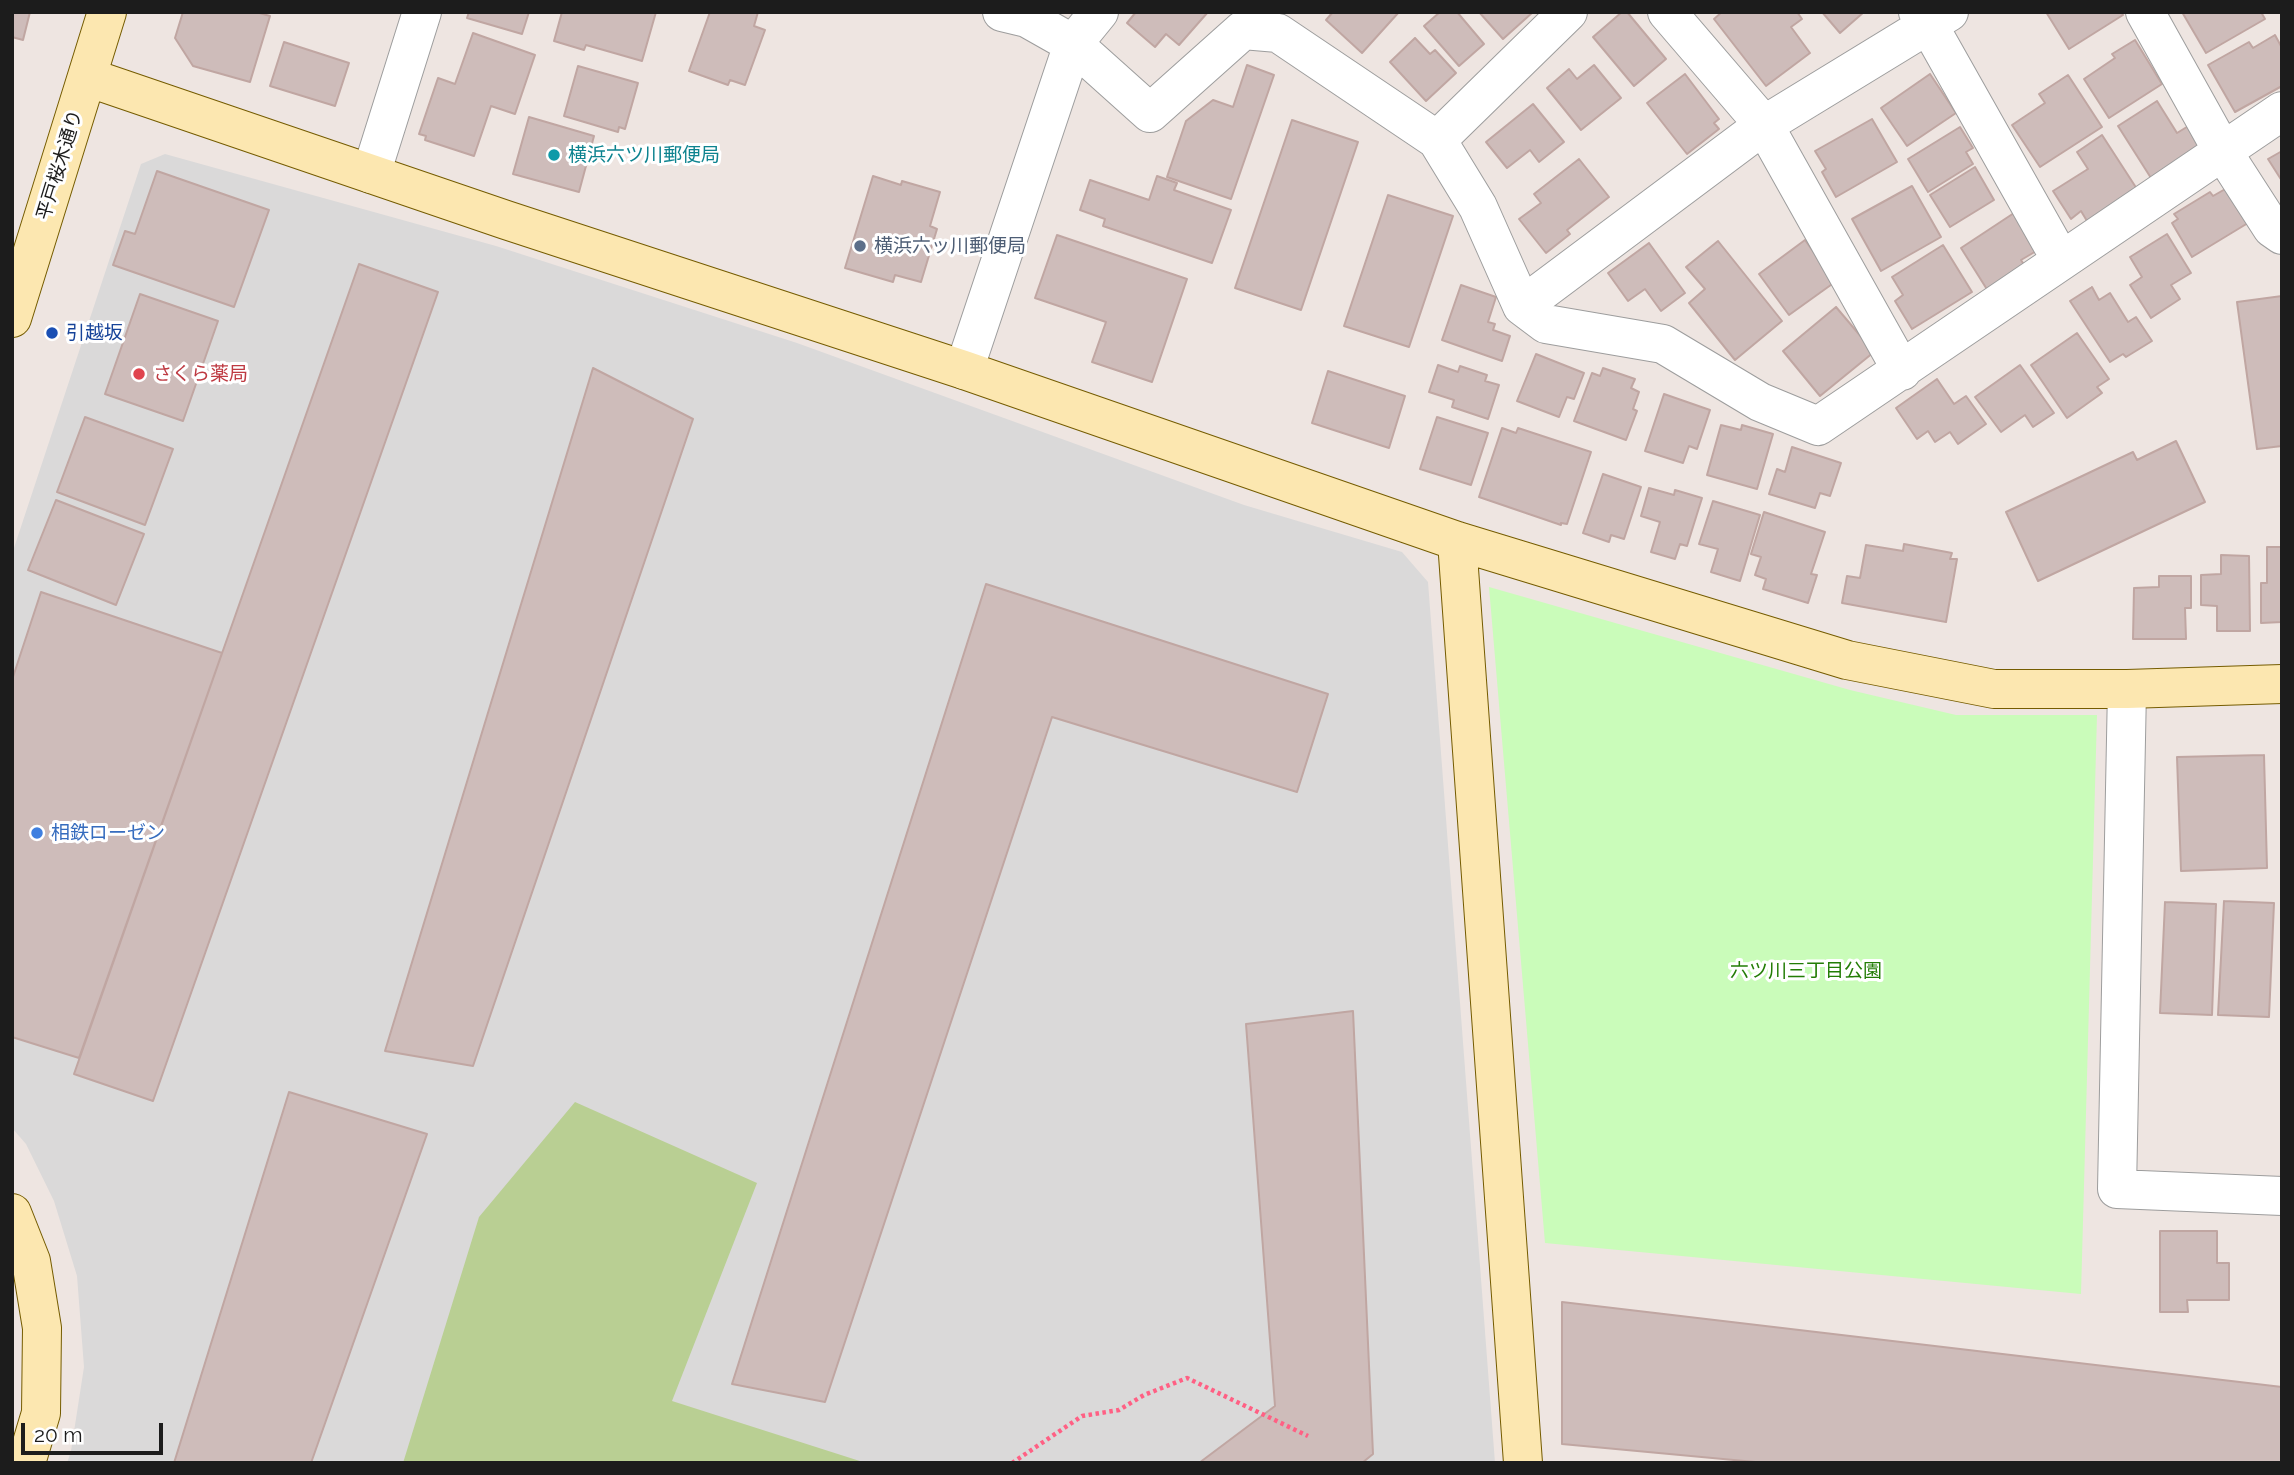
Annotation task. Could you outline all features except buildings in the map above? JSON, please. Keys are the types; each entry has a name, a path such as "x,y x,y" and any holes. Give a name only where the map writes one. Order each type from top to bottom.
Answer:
{"street":[{"name":"平戸桜木通り","path":"12,318 107,12"},
{"path":"371,174 422,12"},
{"path":"1002,12 1027,19 1073,44 1150,113 1243,30 1278,33 1437,140 1478,207 1522,306 1546,324 1663,344 1760,402 1818,426 2282,111"},
{"path":"964,370 1073,44 1099,12"},
{"path":"1437,140 1568,12"},
{"path":"1667,12 1764,125 1902,371"},
{"path":"2145,12 2223,152 2272,228 2282,235"},
{"path":"1522,306 1764,125 1932,17 2061,260"},
{"path":"87,77 964,370 1457,541 1847,660 1994,689 2127,689 2282,684"},
{"path":"1457,541 1523,1463"},
{"path":"2127,689 2117,1189 2282,1196"},
{"path":"12,1213 31,1261 41,1328 41,1413 26,1463"}],"path":[{"path":"1012,1463 1082,1416 1119,1410 1144,1395 1187,1378 1308,1436"}],"shaded area":[{"path":"165,154 496,246 797,343 1244,505 1402,552 1428,582 1495,1463 67,1463 84,1367 77,1276 54,1201 26,1144 12,1128 12,554 141,164"}],"green space":[{"name":"六ツ川三丁目公園","path":"1489,587 1850,690 1956,715 2097,715 2081,1294 1545,1243"},
{"path":"575,1102 757,1183 672,1401 866,1463 403,1463 479,1217"}],"place":[{"name":"横浜六ツ川郵便局","path":"554,155"},
{"name":"横浜六ッ川郵便局","path":"860,246"},
{"name":"引越坂","path":"52,333"},
{"name":"さくら薬局","path":"139,374"},
{"name":"相鉄ローゼン","path":"37,833"}]}
